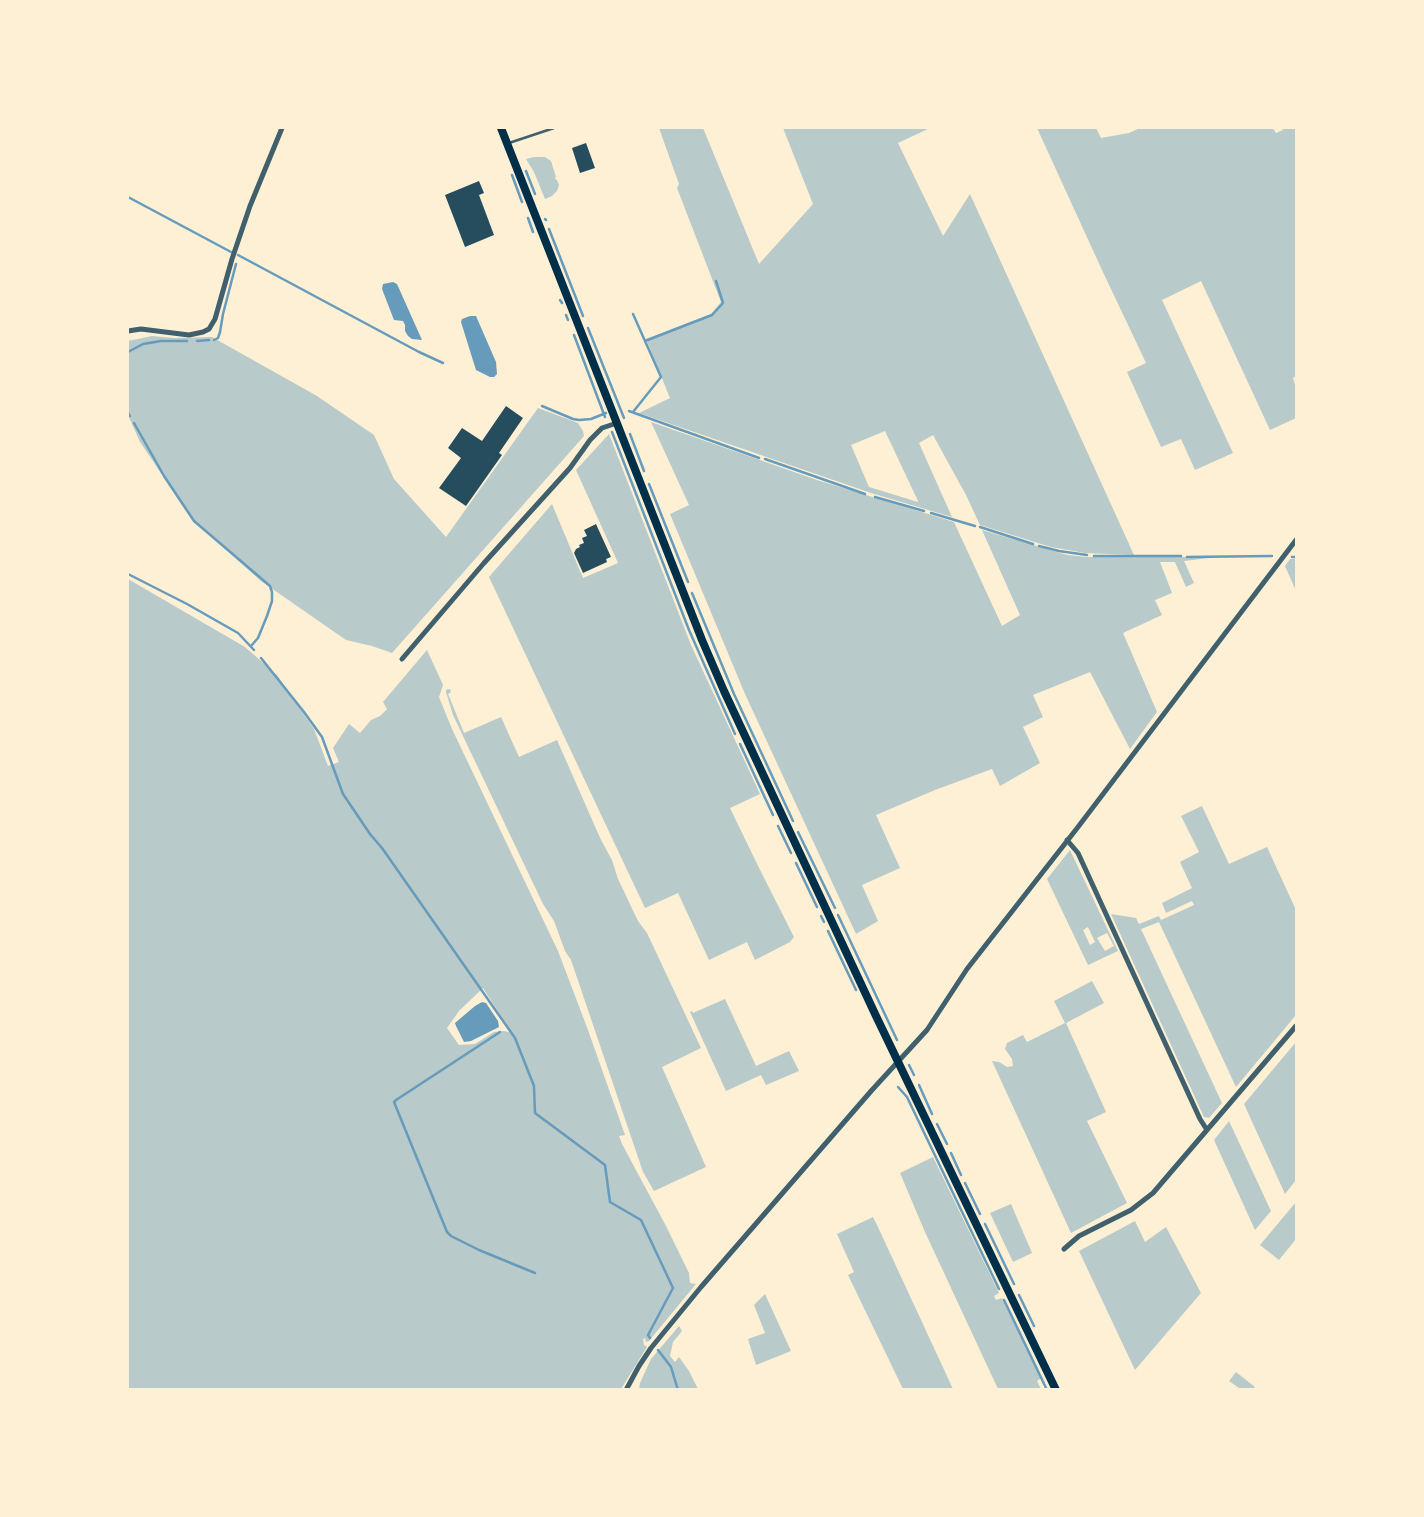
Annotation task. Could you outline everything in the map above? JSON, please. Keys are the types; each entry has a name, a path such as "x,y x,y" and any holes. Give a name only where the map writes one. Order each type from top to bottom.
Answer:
{"main road":[{"path":"501,128 702,640 734,713 1056,1390"}],"street":[{"path":"128,331 141,329 189,335 209,329 216,319 235,251 255,191 282,128"},
{"path":"402,659 484,562 570,468 590,440 602,428 616,422"},
{"path":"626,1390 651,1348 701,1287 927,1030 967,969 1068,840 1296,540"},
{"path":"1068,840 1078,853 1200,1119 1207,1130"},
{"path":"1064,1249 1080,1236 1131,1210 1163,1182 1296,1026"}],"lane":[{"path":"508,144 554,128"}],"shaded area":[{"path":"659,128 703,128 759,264 813,204 783,128 930,128 898,143 943,236 970,194 1134,555 1085,553 1051,547 980,525 933,435 919,443 952,517 871,493 639,413 670,398 646,339 711,314 721,302 677,188 679,184","holes":["885,431 918,501 869,487 851,445"]},
{"path":"1037,128 1096,128 1101,138 1129,133 1140,128 1273,128 1276,133 1283,130 1282,128 1296,128 1296,376 1293,378 1296,388 1296,418 1270,430 1201,281 1162,300 1233,453 1195,470 1181,439 1161,447 1127,372 1146,363"},
{"path":"545,157 551,161 559,185 557,191 552,196 545,199 534,172 526,159"},
{"path":"152,336 174,338 212,337 317,396 374,435 394,479 446,537 538,408 578,423 584,436 392,653 346,640 261,581 192,519 140,442 128,415 128,341"},
{"path":"651,422 817,480 954,522 1002,626 1020,615 982,530 1067,555 1087,557 1208,557 1184,561 1194,583 1186,587 1175,562 1160,562 1172,593 1155,600 1162,615 1123,633 1157,712 1130,749 1090,672 1033,695 1043,717 1023,727 1040,763 1000,786 992,769 876,815 900,868 862,885 878,921 856,934 745,694 670,514 689,505"},
{"path":"609,434 691,645 760,794 730,808 794,937 790,942 755,960 747,942 709,960 678,893 645,908 489,577 552,504 583,578 618,563 576,470"},
{"path":"1290,559 1296,559 1296,591 1285,566"},
{"path":"128,579 245,647 277,675 314,729 328,766 339,762 333,748 349,724 360,733 371,720 380,716 387,709 383,702 427,650 443,685 439,697 452,729 558,951 625,1135 619,1136 622,1144 689,1273 690,1283 696,1284 649,1341 646,1342 645,1338 643,1339 644,1345 647,1347 621,1389 128,1389","holes":["483,988 512,1033 504,1031 494,1032 475,1044 459,1045 447,1028 459,1011"]},
{"path":"450,689 451,692 448,694 464,733 501,717 519,757 557,740 601,840 612,860 618,879 638,921 647,933 701,1048 662,1067 706,1167 654,1191 643,1172 571,960 565,951 554,921 543,904 453,715 446,692 446,690"},
{"path":"1202,806 1229,864 1267,847 1296,910 1296,1015 1236,1087 1159,922 1141,929 1222,1103 1209,1118 1204,1117 1111,914 1136,918 1139,924 1159,916 1161,920 1194,905 1192,901 1166,913 1162,903 1192,888 1180,862 1199,852 1181,816"},
{"path":"1070,850 1118,951 1088,965 1047,879","holes":["1088,927 1095,942 1090,945 1083,930","1107,933 1114,946 1105,951 1097,938"]},
{"path":"1092,981 1104,1003 1066,1023 1106,1112 1087,1121 1127,1203 1071,1233 992,1061 999,1062 1007,1067 1013,1066 1012,1059 1005,1049 1007,1043 1023,1035 1027,1042 1065,1023 1054,1001"},
{"path":"725,999 756,1066 789,1051 799,1071 766,1085 761,1075 726,1091 690,1012 692,1011 693,1013"},
{"path":"1296,1042 1296,1180 1285,1194 1244,1104"},
{"path":"1229,1121 1271,1211 1255,1230 1214,1140"},
{"path":"933,1157 999,1293 994,1296 996,1300 1002,1298 1041,1378 1037,1381 1041,1389 998,1389 925,1232 900,1173"},
{"path":"1296,1202 1296,1239 1279,1260 1260,1245"},
{"path":"1011,1204 1032,1253 1013,1262 990,1213"},
{"path":"873,1217 953,1389 903,1389 848,1275 854,1272 837,1234"},
{"path":"1135,1221 1145,1242 1166,1227 1201,1293 1135,1370 1079,1251"},
{"path":"765,1294 791,1351 756,1365 748,1339 765,1333 754,1305"},
{"path":"679,1326 682,1331 673,1342 670,1356 675,1362 679,1357 698,1389 639,1389 651,1359"},
{"path":"1236,1372 1255,1387 1253,1389 1238,1389 1229,1381"}],"water":[{"path":"393,282 397,284 422,340 412,339 405,331 403,321 394,320 382,289 383,284"},
{"path":"476,316 496,362 497,374 494,377 476,370 461,322 462,319"},
{"path":"482,1002 486,1003 498,1021 499,1027 471,1041 464,1042 455,1023"}],"building":[{"path":"586,143 595,168 580,173 572,148"},
{"path":"479,181 484,193 479,195 494,235 465,247 445,195"},
{"path":"506,406 523,418 499,453 502,455 466,506 439,488 461,458 448,448 462,428 482,441"},
{"path":"596,524 611,557 606,559 607,562 583,573 574,553 580,547 579,545 584,543 582,538 587,536 584,530"}],"waterway":[{"path":"526,171 535,194"},
{"path":"512,175 522,202"},
{"path":"128,197 231,252"},
{"path":"528,218 533,232"},
{"path":"549,229 583,316"},
{"path":"238,255 443,363"},
{"path":"214,340 218,338 220,332 236,264"},
{"path":"645,341 712,315 723,303 716,281"},
{"path":"633,314 661,377 633,412"},
{"path":"566,315 568,320"},
{"path":"588,328 624,418"},
{"path":"574,335 605,417"},
{"path":"197,341 209,340"},
{"path":"128,352 143,344 161,341 187,341"},
{"path":"542,406 579,420 591,419 606,413"},
{"path":"629,411 759,458"},
{"path":"134,423 164,476 194,521 270,586 272,601 258,638 251,646"},
{"path":"612,432 689,630 735,734"},
{"path":"630,434 644,471"},
{"path":"765,459 865,494"},
{"path":"649,484 688,582"},
{"path":"875,497 924,511"},
{"path":"931,513 975,526"},
{"path":"980,527 1033,544"},
{"path":"1039,546 1087,555"},
{"path":"1094,556 1181,556"},
{"path":"1187,557 1272,556"},
{"path":"128,574 238,633 254,650"},
{"path":"692,593 734,694 793,821"},
{"path":"261,658 322,737 343,794 515,1038 534,1086 535,1113 605,1165 610,1202 641,1220 673,1288 648,1335 650,1338"},
{"path":"740,744 773,815"},
{"path":"778,826 791,853"},
{"path":"798,832 835,908"},
{"path":"796,863 817,907"},
{"path":"838,915 897,1040"},
{"path":"821,916 824,922"},
{"path":"828,931 856,990"},
{"path":"500,1032 394,1102 447,1232 451,1236 479,1250 535,1273"},
{"path":"909,1065 914,1075"},
{"path":"919,1085 932,1114"},
{"path":"898,1087 907,1097 999,1289"},
{"path":"937,1124 947,1144"},
{"path":"951,1153 961,1175"},
{"path":"965,1183 980,1214"},
{"path":"985,1224 1014,1284"},
{"path":"1019,1295 1034,1326"},
{"path":"1004,1300 1047,1390"},
{"path":"658,1350 671,1367 678,1390"}]}
